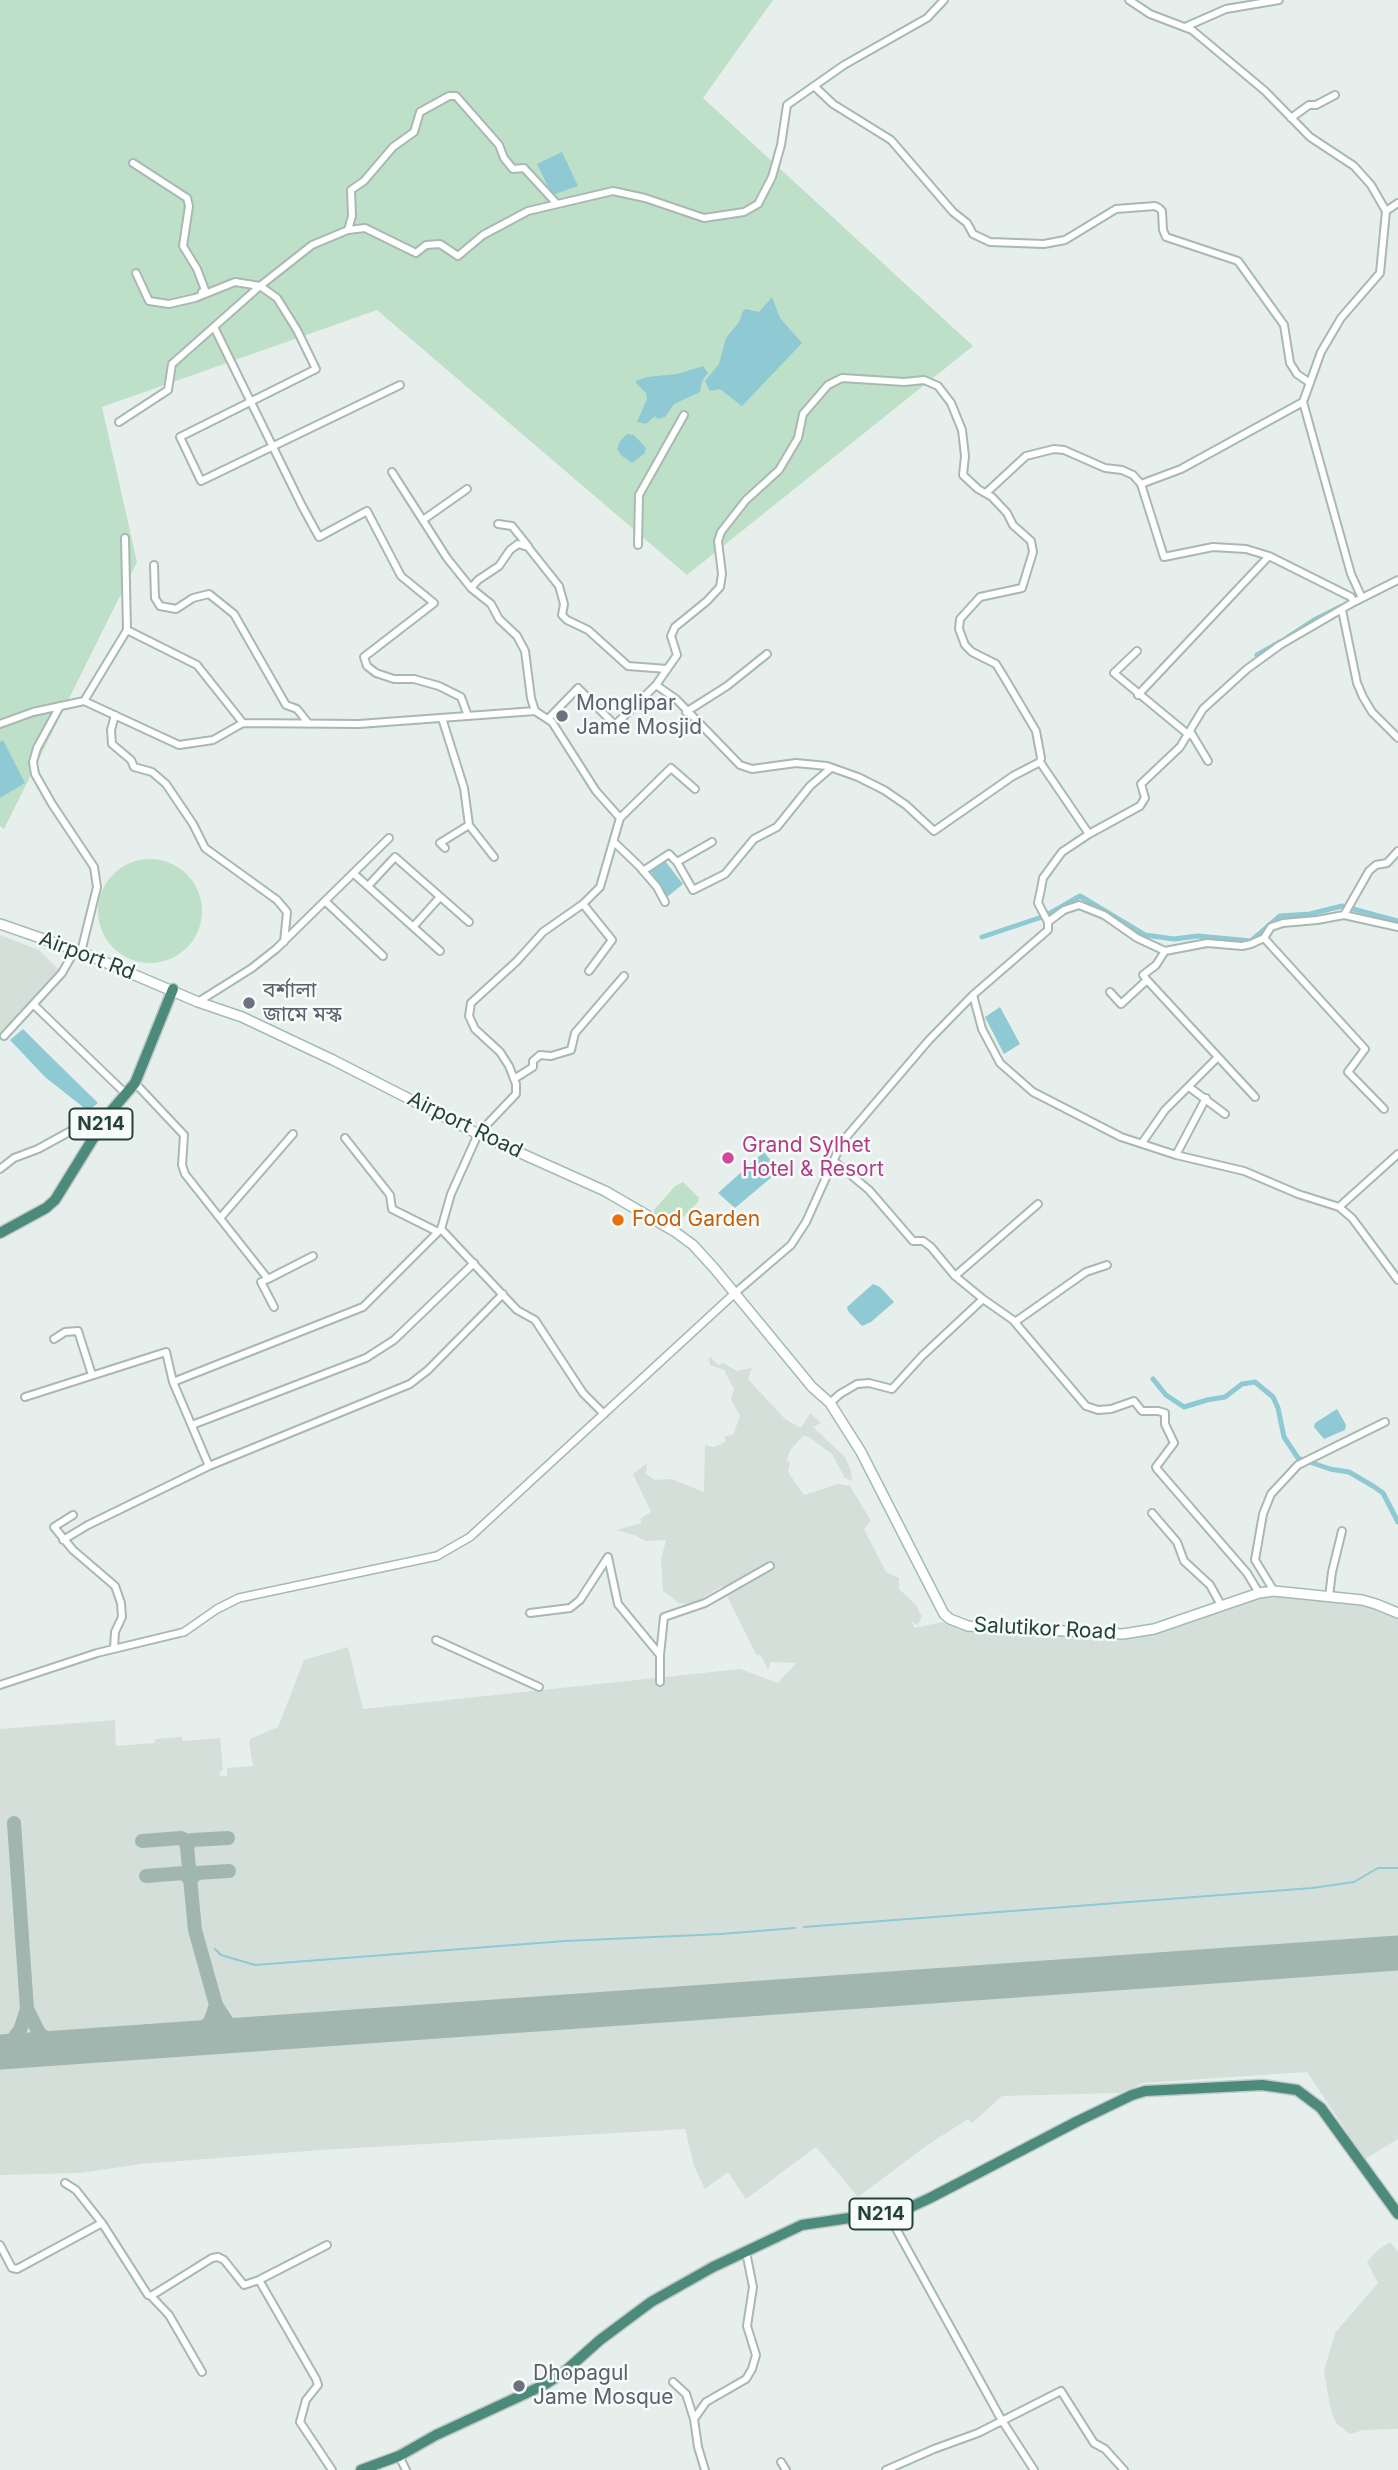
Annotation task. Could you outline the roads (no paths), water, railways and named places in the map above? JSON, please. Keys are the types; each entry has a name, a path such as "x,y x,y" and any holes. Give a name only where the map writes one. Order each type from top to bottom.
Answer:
{"highway":[{"name":"N214","path":"0,1233 46,1208 55,1200 107,1116 135,1083 173,989"},
{"name":"N214","path":"361,2470 399,2456 444,2431 544,2385 563,2373 600,2340 651,2302 746,2252 802,2225 888,2214 930,2199 1132,2095 1145,2091 1262,2085 1297,2090 1321,2108 1398,2214"}],"main road":[{"name":"Airport Rd","path":"0,924 78,951 173,989"},
{"name":"Airport Road","path":"173,989 198,1002 242,1017 478,1134 605,1191 693,1245 735,1293"},
{"name":"Salutikor Road","path":"735,1293 812,1387 830,1403 861,1452 944,1614 950,1619 968,1626 1123,1634 1154,1629 1258,1593 1274,1591 1376,1604 1398,1613"}],"street":[{"path":"119,422 169,390 172,364 260,286 312,245 348,230 365,228 416,253 426,246 440,244 458,256 483,235 528,211 613,191 645,198 704,218 744,212 758,204 772,177 781,145 787,105 844,65 928,18 944,0"},
{"path":"1129,0 1150,13 1192,30 1265,91 1310,136 1354,166 1371,184 1386,212 1380,273 1341,318 1321,352 1303,402 1351,574 1362,598"},
{"path":"1185,27 1226,9 1279,0"},
{"path":"814,86 833,104 891,141 953,212 967,223 973,234 989,242 1044,244 1065,240 1116,209 1155,205 1162,211 1166,237 1238,261 1284,325 1290,363 1297,374 1310,383"},
{"path":"1291,118 1308,105 1335,95"},
{"path":"348,230 352,216 351,190 364,181 387,152 414,132 420,112 449,96 456,96 499,145 504,158 513,169 524,167 556,204"},
{"path":"133,163 187,198 189,206 183,246 197,269 205,290 195,298"},
{"path":"1386,212 1398,203"},
{"path":"136,273 149,302 169,304 195,298 235,282 260,286 277,298 297,330 316,369 180,437 201,481 401,385"},
{"path":"214,327 319,537 367,511 401,576 434,603 364,657 367,666 376,673 394,679 414,679 439,685 461,697 468,716"},
{"path":"548,719 578,688 614,725 656,685 677,656 671,636 675,627 720,587 722,574 718,541 721,532 746,500 779,470 798,439 803,414 828,385 842,378 904,382 923,380 938,386 951,403 962,430 965,456 962,475 1007,513 1013,525 1031,541 1033,552 1022,588 980,597 960,619 959,629 965,645 972,652 996,664 1036,731 1040,762 1089,834"},
{"path":"1141,484 1181,469 1303,402"},
{"path":"638,545 639,495 684,415"},
{"path":"986,493 1026,456 1054,449 1064,450 1082,460 1133,475 1141,484 1164,557 1213,547 1246,549 1269,556 1351,597 1354,602"},
{"path":"392,472 447,558 471,588 491,604 499,619 517,636 525,651 535,711"},
{"path":"423,520 467,489"},
{"path":"498,524 512,526 559,586 564,604 562,615 567,620 588,630 628,666 667,669"},
{"path":"84,701 127,630 125,538"},
{"path":"471,588 499,566 510,550 518,544 528,547"},
{"path":"1138,695 1269,556"},
{"path":"154,565 155,597 160,607 176,609 193,598 209,594 234,614 286,705 298,709 309,724"},
{"path":"0,1685 114,1648 184,1632 217,1609 239,1598 437,1556 470,1537 790,1245 806,1222 842,1142 929,1040 972,995 1048,930 1048,922 1038,903 1043,878 1062,852 1140,806 1145,798 1141,784 1180,747 1203,709 1247,669 1280,645 1398,579"},
{"path":"1342,610 1357,682 1363,697 1372,712 1398,738"},
{"path":"127,630 197,665 243,723"},
{"path":"1137,651 1114,673 1138,695 1189,733 1209,761"},
{"path":"686,712 727,686 767,654"},
{"path":"656,685 676,698 686,712 735,762 752,769 796,763 831,768 858,777 906,805 934,831 1013,776 1040,762"},
{"path":"0,724 17,717 84,701 179,745 213,740 243,723 359,724 535,711 552,722 596,791 620,818"},
{"path":"4,1036 62,974 78,951 97,887 94,867 51,804 35,774 33,762 37,748 60,706"},
{"path":"115,715 111,730 112,744 131,760 134,767 152,772 166,784 193,824 205,848 277,900 287,912 284,942"},
{"path":"442,718 464,788 469,825 494,857"},
{"path":"173,1382 363,1307 440,1230 451,1194 478,1134 516,1094 514,1079 500,1052 475,1029 469,1016 471,1003 517,961 542,932 583,904 600,887 620,818 671,768 695,789"},
{"path":"643,871 669,854 677,862 693,890 725,874 754,839 777,827 810,786 831,768"},
{"path":"445,848 440,843 469,825"},
{"path":"198,1002 252,968 284,942 389,838"},
{"path":"614,842 643,871 665,902"},
{"path":"677,862 712,842"},
{"path":"1345,913 1369,871 1377,865 1387,863 1398,850"},
{"path":"368,886 395,857 469,922"},
{"path":"353,873 440,951"},
{"path":"413,927 440,897"},
{"path":"325,901 383,956"},
{"path":"583,904 612,940 589,971"},
{"path":"1048,922 1064,910 1079,905 1104,915 1137,938 1165,951 1207,943 1242,946 1264,938 1271,927 1283,923 1317,920 1345,913 1398,926"},
{"path":"1264,938 1365,1049 1348,1072 1384,1109"},
{"path":"1165,951 1156,965 1143,975 1255,1097"},
{"path":"514,1079 533,1067 533,1061 540,1055 551,1056 571,1050 575,1033 624,976"},
{"path":"1110,992 1121,1004 1147,981"},
{"path":"972,995 982,1029 1000,1063 1033,1092 1121,1137 1176,1155 1244,1171 1298,1194 1339,1207 1352,1218 1398,1280"},
{"path":"34,1005 126,1094"},
{"path":"1142,1143 1158,1118 1217,1058"},
{"path":"135,1083 184,1135 182,1166 185,1174 268,1279"},
{"path":"1189,1087 1225,1114"},
{"path":"1176,1155 1206,1098"},
{"path":"0,1169 14,1158 38,1149 89,1121 107,1116"},
{"path":"221,1217 293,1134"},
{"path":"345,1138 390,1195 392,1209 440,1230 517,1310 535,1320 583,1393 604,1414"},
{"path":"1339,1207 1398,1153"},
{"path":"834,1161 869,1190 913,1241 923,1241 931,1247 956,1276 1015,1322 1086,1406 1098,1410 1111,1409 1134,1401 1142,1411 1165,1413 1165,1424 1174,1443 1157,1469 1247,1573 1258,1593"},
{"path":"956,1276 1038,1204"},
{"path":"274,1307 261,1282 313,1256"},
{"path":"192,1425 366,1358 394,1340 474,1263"},
{"path":"1015,1322 1086,1272 1107,1265"},
{"path":"63,1540 209,1466 410,1384 503,1294"},
{"path":"830,1403 857,1384 869,1383 892,1389 922,1356 983,1299"},
{"path":"54,1339 65,1332 78,1331 92,1375"},
{"path":"25,1397 166,1352 173,1382 209,1466"},
{"path":"1274,1591 1255,1560 1263,1514 1271,1494 1298,1465 1385,1422"},
{"path":"1152,1513 1177,1542 1184,1561 1210,1586 1221,1605"},
{"path":"73,1515 54,1527 63,1540 115,1586 121,1603 122,1617 115,1632 114,1648"},
{"path":"1329,1597 1342,1531"},
{"path":"530,1613 570,1608 580,1600 608,1557 618,1604 660,1655"},
{"path":"660,1682 664,1617 705,1603 770,1566"},
{"path":"436,1640 539,1688"},
{"path":"65,2183 76,2190 102,2223 146,2292 169,2315 202,2372"},
{"path":"888,2214 1001,2420 1034,2470"},
{"path":"0,2245 12,2269 17,2269 102,2223"},
{"path":"151,2296 212,2258 224,2259 244,2286 327,2245"},
{"path":"694,2419 706,2402 746,2379 752,2370 755,2349 747,2326 753,2287 746,2252"},
{"path":"259,2280 316,2379 318,2385 306,2400 300,2422 332,2470"},
{"path":"673,2382 685,2394 694,2419 698,2448 705,2470"},
{"path":"886,2470 978,2433 1061,2390 1094,2443 1105,2449 1124,2470"},
{"path":"399,2456 406,2470"},
{"path":"780,2462 786,2470"}],"water":[{"path":"562,152 578,186 552,195 537,164"},
{"path":"772,297 780,318 802,343 742,406 720,389 710,391 705,381 719,364 726,338 739,322 743,311 746,309 759,312"},
{"path":"703,366 708,373 702,381 700,392 674,404 665,417 658,419 655,416 646,424 637,422 647,399 646,393 636,381 677,374"},
{"path":"627,434 634,435 646,448 645,453 632,463 617,449"},
{"path":"3,740 25,783 0,798 0,742"},
{"path":"665,861 683,884 667,897 650,870"},
{"path":"1000,1007 1020,1044 1004,1054 985,1017"},
{"path":"23,1029 98,1103 88,1111 45,1077 10,1040"},
{"path":"764,1152 779,1171 735,1208 718,1193"},
{"path":"873,1284 880,1287 894,1302 871,1322 862,1326 847,1307"},
{"path":"1337,1409 1346,1425 1345,1430 1324,1439 1314,1427 1315,1423"}],"waterway":[{"path":"1288,637 1340,607"},
{"path":"1257,655 1280,642"},
{"path":"1047,915 1080,896 1145,935 1174,939 1198,936 1251,941 1280,916 1310,914 1342,906 1398,921"},
{"path":"982,937 1042,917"},
{"path":"1153,1379 1166,1395 1184,1407 1225,1397 1242,1384 1255,1382 1273,1397 1284,1437 1298,1458 1330,1469 1349,1472 1373,1486 1383,1493 1398,1522"},
{"path":"804,1927 1312,1888 1354,1882 1378,1868 1398,1868"},
{"path":"215,1949 221,1955 255,1965 565,1941 795,1928"}],"place":[{"name":"Monglipar Jame Mosjid","path":"562,716"},
{"name":"বর্শালা জামে মস্ক","path":"249,1003"},
{"name":"Grand Sylhet Hotel & Resort","path":"728,1158"},
{"name":"Food Garden","path":"618,1220"},
{"name":"Dhopagul Jame Mosque","path":"519,2386"}]}
